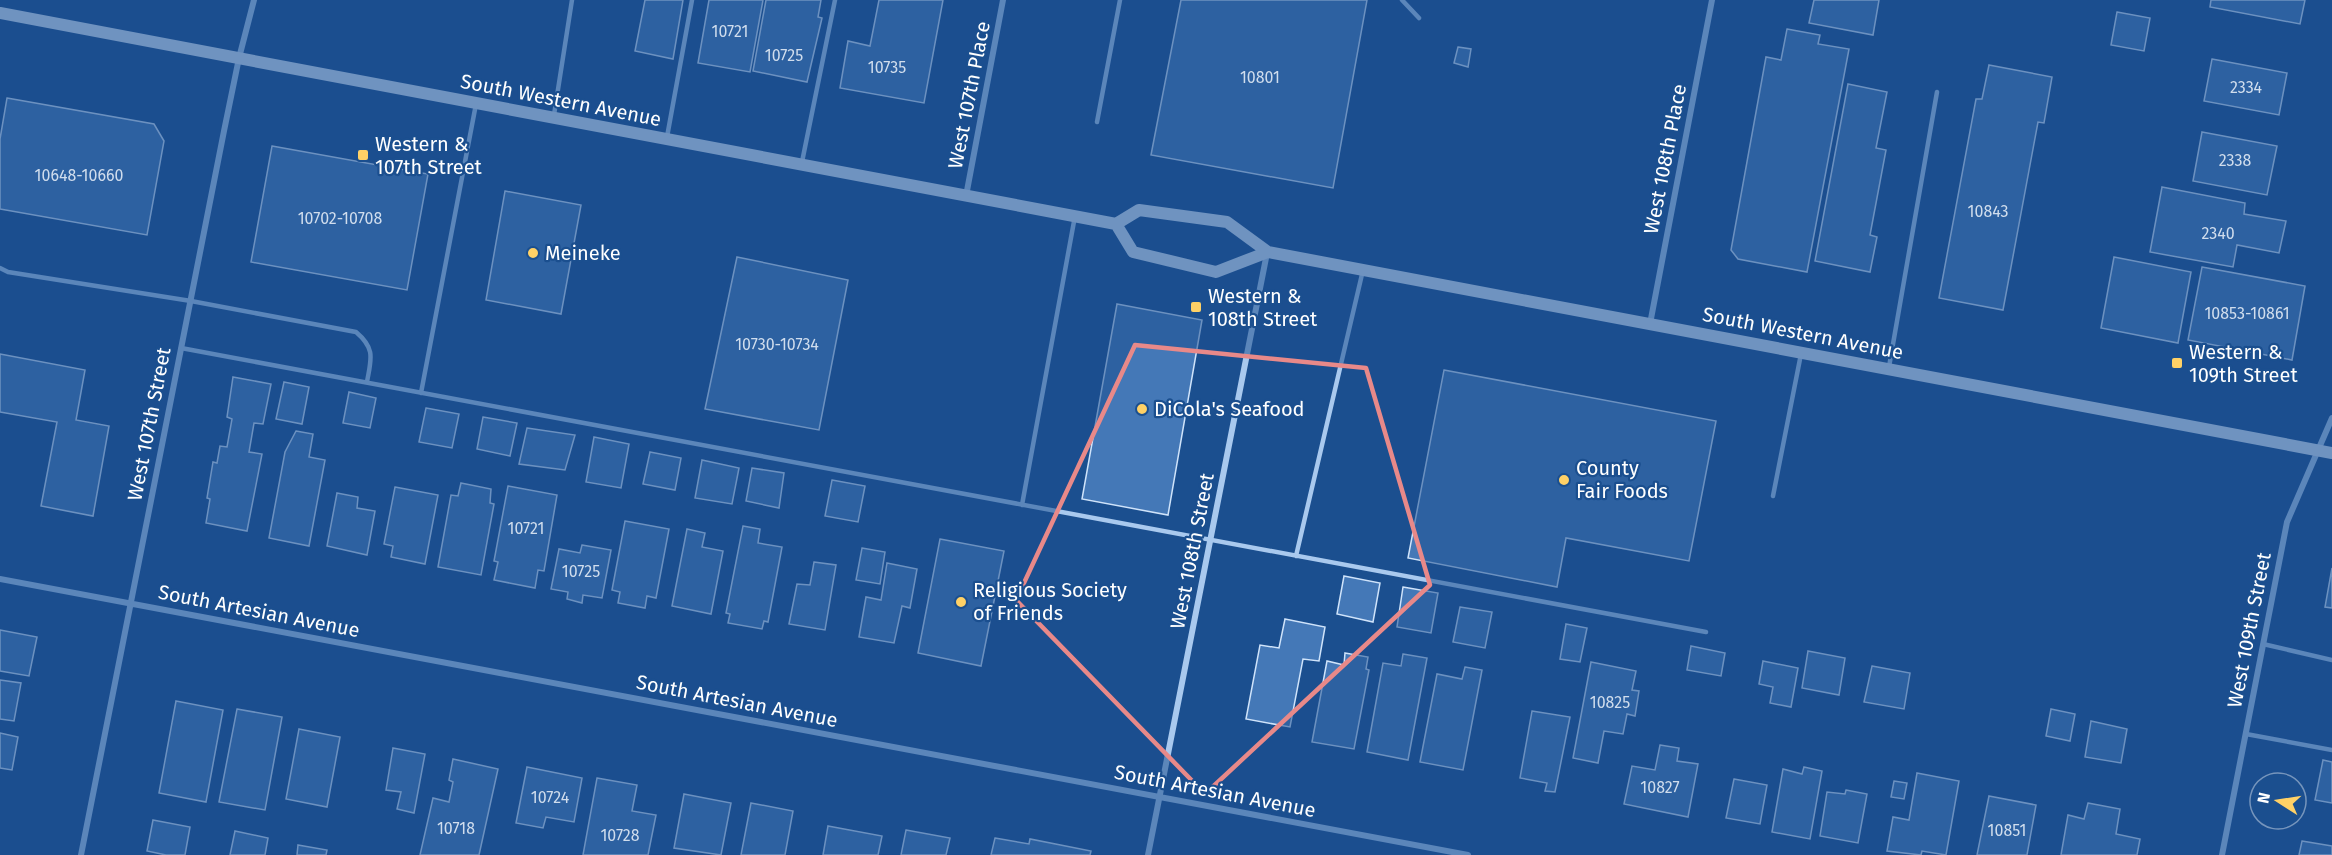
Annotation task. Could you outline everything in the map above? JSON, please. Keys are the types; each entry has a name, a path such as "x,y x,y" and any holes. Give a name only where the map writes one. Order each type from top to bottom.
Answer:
{"main road":[{"name":"South Western Avenue","path":"0,14 1116,224 1139,210 1227,222 1268,252 2332,453"},
{"path":"1116,224 1133,252 1216,272 1268,252"}],"street":[{"name":"West 107th Street","path":"81,855 239,58 254,0"},
{"name":"West 107th Place","path":"966,196 1003,0"},
{"name":"West 108th Place","path":"1650,324 1712,0"},
{"name":"West 108th Street","path":"1148,855 1268,252"},
{"name":"West 109th Street","path":"2222,855 2288,522 2332,418"},
{"name":"South Artesian Avenue","path":"0,579 1468,855"}],"lane":[{"path":"553,118 572,0"},
{"path":"667,139 692,0"},
{"path":"801,165 834,0"},
{"path":"1097,122 1120,0"},
{"path":"1402,0 1419,18"},
{"path":"1889,369 1937,92"},
{"path":"420,393 476,103"},
{"path":"1022,505 1075,216"},
{"path":"0,268 8,272 191,301 356,332 366,340 372,354 367,382"},
{"path":"1296,556 1363,270"},
{"path":"181,348 1706,632"},
{"path":"1773,496 1802,353"},
{"path":"2263,644 2332,660"},
{"path":"2246,734 2332,750"}],"highlighted area":[{"path":"1135,345 1366,368 1430,585 1205,794 1016,600"}],"building":[{"path":"645,0 683,0 673,59 635,51"},
{"path":"709,0 763,0 750,72 698,63"},
{"path":"766,0 821,0 818,17 822,18 807,82 753,71"},
{"path":"879,0 943,0 924,103 840,88 848,41 870,46"},
{"path":"1181,0 1367,0 1333,188 1151,155"},
{"path":"1814,0 1879,0 1873,35 1809,23"},
{"path":"2211,0 2305,0 2300,24 2210,7"},
{"path":"2117,12 2150,18 2144,51 2111,45"},
{"path":"1787,29 1820,35 1818,44 1849,49 1807,272 1738,259 1731,250 1766,57 1781,60"},
{"path":"1458,47 1471,49 1468,67 1454,63"},
{"path":"2212,59 2287,73 2279,115 2204,101"},
{"path":"1989,65 2052,77 2044,123 2038,122 2003,310 1939,298 1976,99 1982,99"},
{"path":"1848,84 1887,92 1876,148 1886,150 1870,235 1877,237 1870,272 1815,261"},
{"path":"7,98 154,124 164,141 147,235 0,209 0,139"},
{"path":"2202,132 2277,146 2267,195 2193,181"},
{"path":"272,146 428,174 407,290 251,262"},
{"path":"2162,187 2245,203 2244,214 2286,221 2279,253 2237,245 2233,267 2150,252"},
{"name":"Meineke","path":"505,191 581,205 561,314 486,300"},
{"path":"737,257 848,280 819,430 705,409"},
{"path":"2114,257 2191,272 2178,343 2101,328"},
{"path":"2202,267 2305,286 2292,360 2188,340"},
{"name":"DiCola's Seafood","path":"1117,304 1202,320 1168,515 1082,499"},
{"path":"0,354 85,370 76,420 109,426 93,516 41,506 57,422 0,412"},
{"name":"County Fair Foods","path":"1444,370 1716,421 1689,561 1566,538 1557,587 1408,558"},
{"path":"233,377 271,384 263,424 254,423 249,452 262,454 247,531 206,523 210,499 207,498 213,462 217,463 220,446 227,447 232,419 227,417"},
{"path":"284,382 309,387 302,424 276,419"},
{"path":"349,392 376,398 370,428 343,423"},
{"path":"426,408 459,414 452,448 419,442"},
{"path":"483,417 517,423 510,456 477,449"},
{"path":"527,428 575,435 565,470 519,464"},
{"path":"296,431 313,434 309,457 325,460 309,546 269,538 285,452"},
{"path":"594,437 629,444 621,488 586,482"},
{"path":"650,452 681,458 675,490 643,484"},
{"path":"702,460 739,468 732,504 695,498"},
{"path":"752,468 784,473 779,508 746,501"},
{"path":"832,480 865,486 858,522 825,516"},
{"path":"461,483 491,489 490,503 494,504 481,575 438,567 451,495 458,496"},
{"path":"508,486 557,495 544,571 538,570 535,588 494,580 498,562 494,561"},
{"path":"395,487 438,495 425,564 391,557 393,546 384,544"},
{"path":"337,493 358,497 357,508 375,511 367,555 327,546"},
{"path":"625,521 669,529 656,598 647,596 645,608 618,603 620,592 612,590"},
{"path":"743,526 760,529 758,543 782,547 768,622 764,621 762,629 728,623 730,614 726,613"},
{"path":"687,529 705,533 702,547 723,551 711,614 672,606"},
{"name":"Religious Society of Friends","path":"940,539 1004,551 981,666 918,653"},
{"path":"582,545 611,550 602,598 583,595 582,603 567,599 568,592 551,589 559,549 580,553"},
{"path":"862,548 885,552 880,584 856,580"},
{"path":"814,562 836,565 825,630 789,624 797,584 810,585"},
{"path":"887,563 917,569 910,608 902,606 894,643 859,637 866,597 881,600"},
{"path":"2332,568 2332,608 2325,607"},
{"path":"1344,576 1380,583 1373,622 1337,614"},
{"path":"1403,587 1438,593 1431,633 1397,627"},
{"path":"1460,607 1492,612 1485,648 1453,642"},
{"path":"1285,619 1325,627 1319,661 1303,659 1290,727 1246,719 1260,645 1279,648"},
{"path":"1566,624 1587,628 1580,662 1560,659"},
{"path":"0,630 37,637 29,676 0,671"},
{"path":"1691,646 1725,653 1721,676 1687,670"},
{"path":"1808,651 1845,658 1839,695 1802,688"},
{"path":"1345,653 1368,657 1366,669 1369,670 1354,749 1312,742 1327,661 1344,665"},
{"path":"1403,654 1427,658 1408,760 1367,752 1383,663 1401,666"},
{"path":"1763,661 1798,668 1791,707 1770,703 1773,687 1759,684"},
{"path":"1591,662 1636,671 1632,690 1639,691 1635,716 1627,714 1623,734 1604,731 1598,763 1573,758"},
{"path":"1872,666 1910,673 1904,709 1864,702"},
{"path":"1465,667 1482,670 1463,770 1420,762 1437,674 1462,679"},
{"path":"0,680 21,683 14,721 0,719"},
{"path":"176,701 223,710 206,802 159,793"},
{"path":"237,709 282,717 265,810 219,802"},
{"path":"2051,709 2075,714 2070,741 2046,736"},
{"path":"1532,711 1570,717 1555,792 1545,791 1547,783 1520,778"},
{"path":"2091,721 2127,729 2121,763 2085,757"},
{"path":"299,729 340,737 327,807 286,799"},
{"path":"0,733 18,737 12,770 0,768"},
{"path":"1660,745 1679,748 1677,761 1698,764 1688,817 1624,804 1632,766 1655,770"},
{"path":"393,748 425,754 414,813 397,809 401,792 386,790"},
{"path":"453,759 498,769 479,855 420,855 433,798 449,802 453,782 449,780"},
{"path":"2323,760 2332,762 2332,803 2315,800"},
{"path":"527,767 582,778 574,822 546,817 543,828 516,823"},
{"path":"1804,767 1822,771 1810,839 1772,832 1783,769 1802,774"},
{"path":"1917,773 1959,781 1946,855 1922,851 1921,855 1887,851 1893,817 1909,820"},
{"path":"597,778 637,785 632,811 656,815 648,855 583,855"},
{"path":"1734,779 1767,785 1760,824 1726,818"},
{"path":"1894,781 1907,783 1904,799 1891,797"},
{"path":"1846,790 1867,794 1858,843 1820,836 1827,792 1845,794"},
{"path":"684,794 731,803 721,855 674,848"},
{"path":"1989,796 2036,805 2027,855 1977,855"},
{"path":"751,803 793,811 785,855 741,855"},
{"path":"2088,803 2120,809 2116,834 2140,839 2137,855 2061,855 2068,815 2084,819"},
{"path":"153,820 190,827 185,855 166,855 147,851"},
{"path":"828,826 882,836 878,855 823,855"},
{"path":"906,830 950,838 946,855 901,855"},
{"path":"235,831 268,838 265,855 230,855"},
{"path":"995,838 1029,844 1030,839 1091,851 1090,855 991,855"},
{"path":"2302,841 2332,846 2332,855 2299,855"},
{"path":"298,845 327,850 326,855 297,855"}],"place":[{"name":"Western & 107th Street","path":"363,155"},
{"name":"Meineke","path":"533,253"},
{"name":"Western & 108th Street","path":"1196,307"},
{"name":"Western & 109th Street","path":"2177,363"},
{"name":"DiCola's Seafood","path":"1142,409"},
{"name":"County Fair Foods","path":"1564,480"},
{"name":"Religious Society of Friends","path":"961,602"}]}
